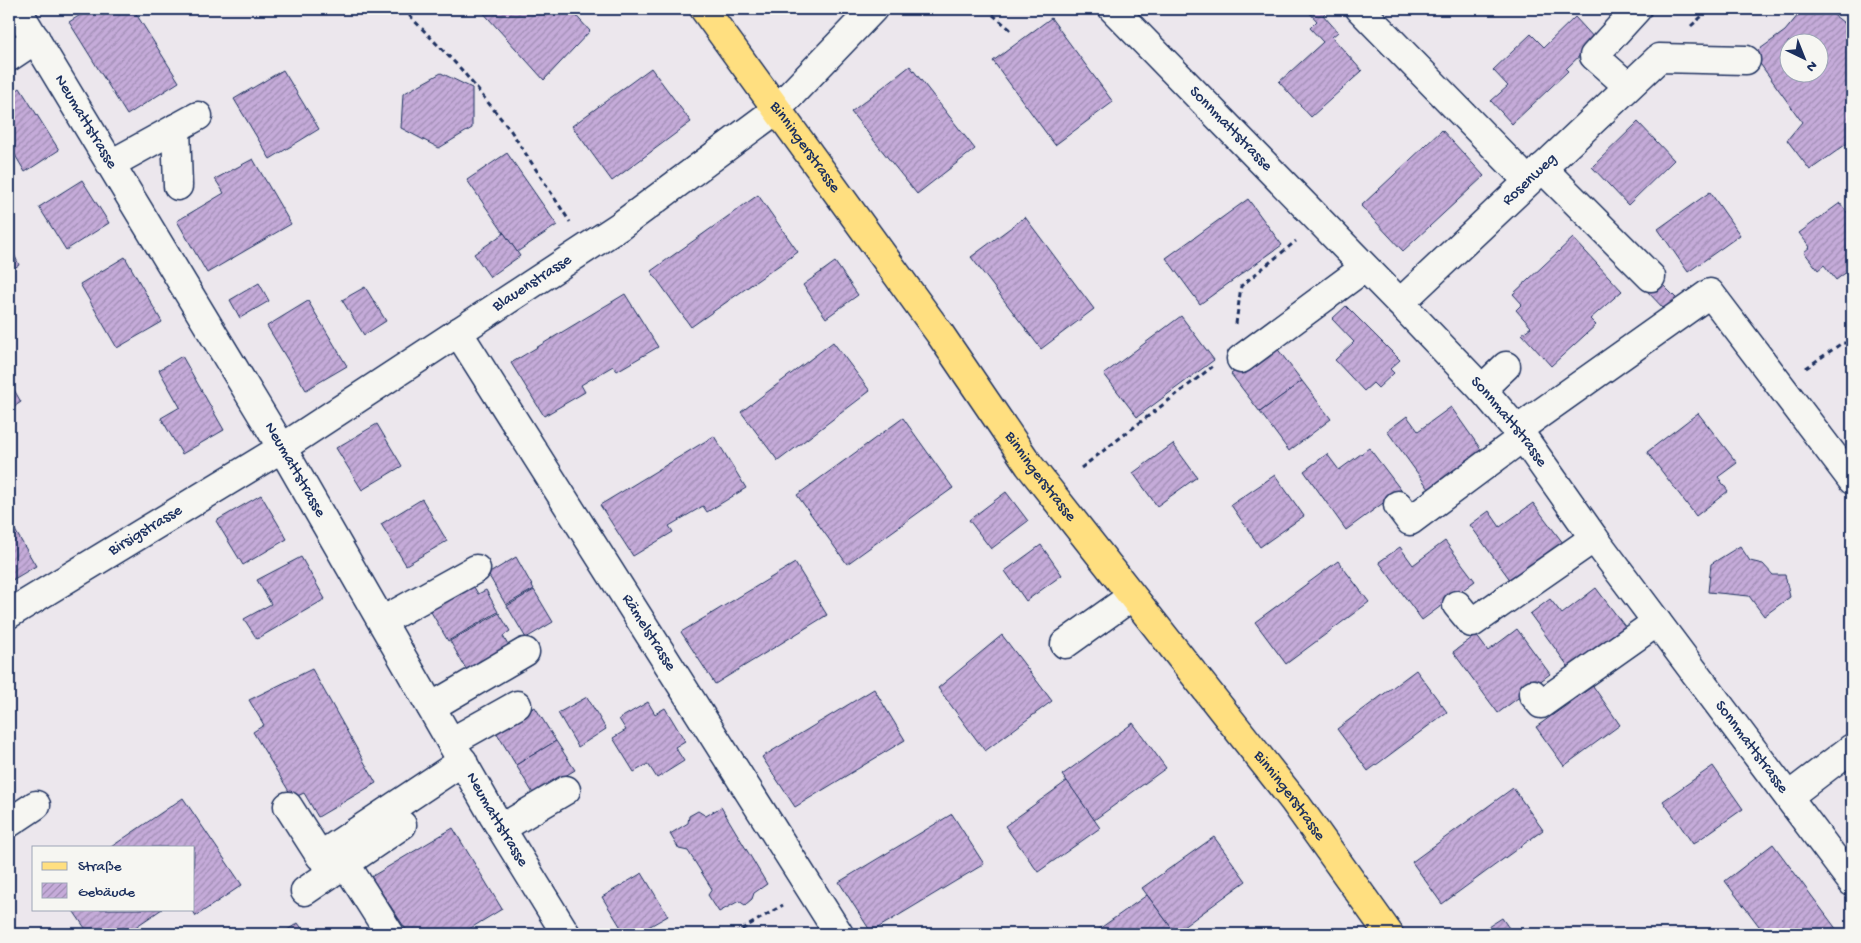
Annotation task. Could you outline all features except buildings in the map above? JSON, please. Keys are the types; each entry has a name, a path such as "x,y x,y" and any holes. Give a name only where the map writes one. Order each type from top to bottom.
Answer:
{"main road":[{"name":"Binningerstrasse","path":"704,9 940,334 1029,465 1294,801 1389,934"}],"street":[{"name":"Neumattstrasse","path":"17,9 282,448 431,707 566,934"},
{"name":"Blauenstrasse","path":"282,448 620,226 776,110 873,9"},
{"name":"Sonnmattstrasse","path":"1113,9 1400,303 1482,389 1520,433 1594,538 1852,882"},
{"path":"1360,9 1535,175 1651,277"},
{"path":"1628,86 1594,56 1637,9"},
{"path":"9,56 36,39"},
{"name":"Rosenweg","path":"1400,303 1659,58 1746,60"},
{"path":"111,164 187,122 178,186"},
{"path":"1240,359 1364,268"},
{"path":"1398,505 1410,521 1520,433 1710,293 1852,480"},
{"name":"Rämelstrasse","path":"458,332 839,934"},
{"path":"1482,389 1506,366"},
{"name":"Birsigstrasse","path":"9,614 282,448"},
{"path":"1457,604 1472,623 1594,538"},
{"path":"382,621 476,568"},
{"path":"1065,644 1131,596"},
{"path":"1533,694 1541,704 1657,622"},
{"path":"431,707 525,652"},
{"path":"305,891 345,863 462,760 517,705"},
{"path":"1789,796 1852,748"},
{"path":"288,806 320,856 462,760"},
{"path":"502,828 566,790"},
{"path":"9,823 36,805"},
{"path":"345,863 390,934"}],"path":[{"path":"403,9 461,69 511,131 588,247"},
{"path":"986,9 1011,30"},
{"path":"1781,386 1842,343 1852,344"},
{"path":"1080,468 1121,437"},
{"path":"734,934 809,889"}]}
